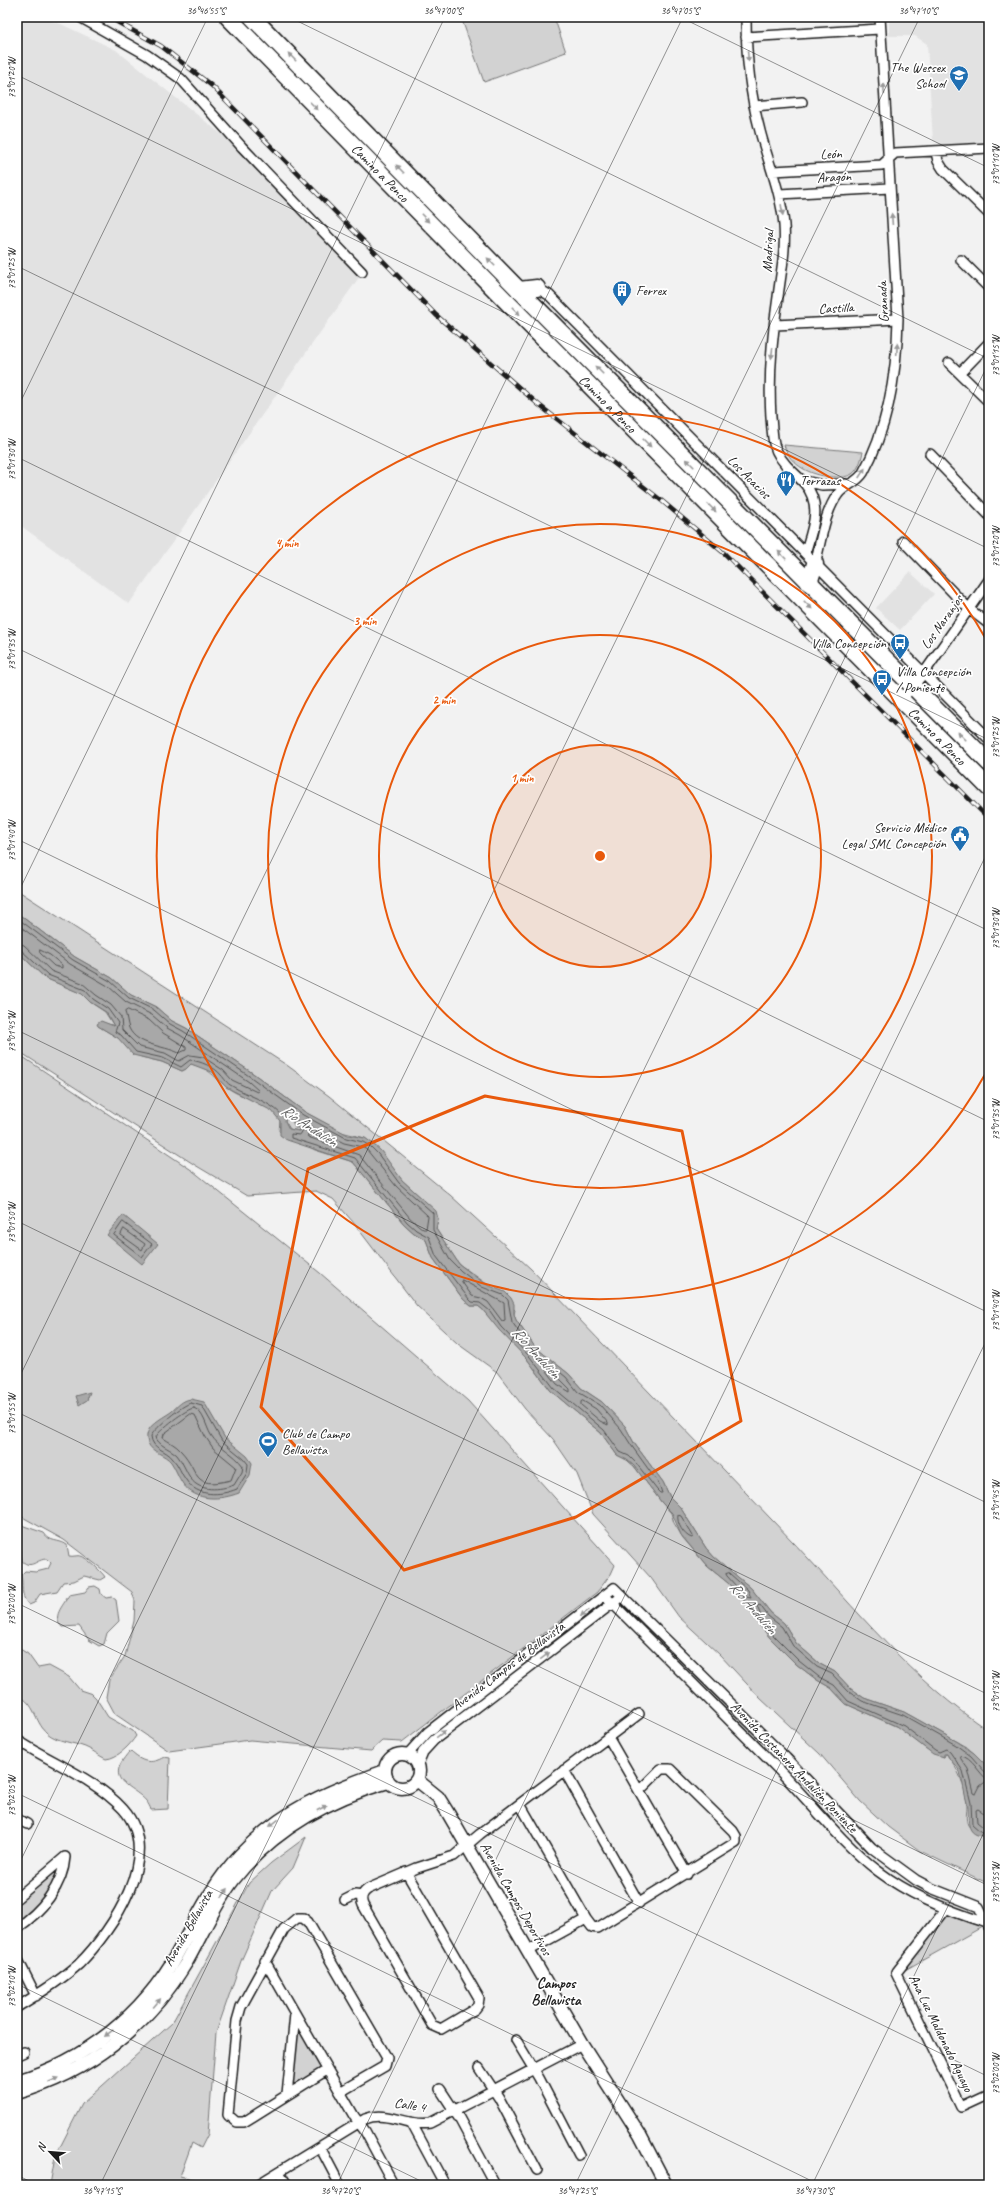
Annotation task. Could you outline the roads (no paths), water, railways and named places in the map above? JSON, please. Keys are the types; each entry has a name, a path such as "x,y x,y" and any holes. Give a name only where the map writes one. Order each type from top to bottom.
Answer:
{"highway":[{"name":"Camino a Penco","path":"228,17 989,788"},
{"name":"Camino a Penco","path":"252,17 519,290 989,763"},
{"path":"519,290 537,288"},
{"path":"809,583 810,558"}],"street":[{"path":"80,17 147,55 181,79 242,147 362,272"},
{"name":"Madrigal","path":"746,17 746,37 754,106 760,132 773,170 784,223 784,248 770,378 773,441 779,456 801,480 811,494 815,510 810,558"},
{"name":"Granada","path":"810,558 830,509 839,493 861,476 866,466 883,418 896,365 898,319 880,17"},
{"path":"746,37 880,29"},
{"path":"754,106 802,102"},
{"name":"León","path":"773,170 882,165 898,152 936,152 989,148"},
{"path":"936,152 938,161 943,169 989,214"},
{"name":"Aragón","path":"779,194 890,188"},
{"path":"961,260 989,288"},
{"name":"Los Acacios","path":"537,288 549,295 989,739"},
{"name":"Castilla","path":"775,325 898,319"},
{"path":"960,373 989,343"},
{"path":"949,362 989,402"},
{"path":"930,454 989,515"},
{"path":"801,480 822,486 849,484"},
{"path":"903,541 968,609 989,624"},
{"name":"Los Naranjos","path":"902,699 924,673 989,580"},
{"name":"Avenida Costanera Andalién Poniente","path":"614,1588 790,1762 872,1848 916,1880 931,1888 979,1907 988,1926"},
{"name":"Avenida Campos de Bellavista","path":"407,1755 428,1732 614,1588"},
{"name":"Avenida Costanera Andalién Poniente","path":"605,1596 790,1781 865,1860 908,1891 946,1909 988,1926"},
{"name":"Avenida Campos de Bellavista","path":"418,1764 423,1752 434,1740 622,1596"},
{"path":"406,1872 479,1998 478,2005 475,2009 444,2028 438,2029 432,2026 363,1905 362,1896 368,1889 406,1872 423,1865 446,1859 468,1845 480,1834 639,1714"},
{"path":"608,1737 687,1874"},
{"path":"17,1740 87,1780 109,1796 123,1810 132,1822 138,1845 137,1864 133,1882 108,1928 79,1963 36,1996 17,2007"},
{"path":"400,1754 407,1755 413,1758 418,1764 419,1772 417,1780 411,1786 403,1788 395,1787 387,1777 387,1762 392,1757 400,1754"},
{"path":"520,1804 586,1919 592,1927 600,1928 734,1845 736,1839 735,1833 668,1768 661,1769 639,1791"},
{"path":"564,1770 639,1904"},
{"name":"Avenida Bellavista","path":"17,2081 49,2069 84,2051 112,2032 136,2009 168,1969 217,1884 239,1856 267,1829 290,1812 314,1798 387,1777"},
{"name":"Avenida Bellavista","path":"17,2093 42,2085 75,2070 106,2051 134,2028 158,2002 178,1976 220,1900 247,1865 274,1840 324,1807 387,1777"},
{"name":"Avenida Campos Deportivos","path":"417,1780 431,1791 441,1802 468,1845 582,2044 640,2135 666,2185"},
{"path":"17,1819 27,1824"},
{"path":"17,1898 65,1857 61,1876 48,1900 35,1914 17,1928"},
{"path":"345,1900 355,1895 362,1896"},
{"name":"Ana Luz Maldonado Aguayo","path":"946,1909 896,1973 961,2107 989,2094"},
{"path":"327,2070 244,2122 236,2122 228,2114 238,2014 243,2001 284,1929 291,1921 300,1917 306,1920 387,2058 385,2066 340,2092"},
{"path":"528,1951 586,1919"},
{"path":"17,1958 36,1996"},
{"path":"265,1961 394,2185"},
{"path":"17,2000 36,1996"},
{"path":"286,2095 295,2014"},
{"path":"516,2040 579,2155"},
{"name":"Calle 4","path":"257,2185 371,2117 383,2115 411,2122 430,2123 582,2044"},
{"path":"479,2068 494,2090 537,2170"},
{"path":"440,2089 454,2111 495,2185"},
{"path":"411,2122 445,2185"},
{"path":"320,2147 340,2185"},
{"path":"279,2172 287,2185"}],"water":[{"name":"Río Andalién","path":"17,913 75,957 112,978 131,995 156,1007 172,1021 186,1028 254,1074 305,1112 348,1135 365,1138 381,1151 402,1180 436,1211 438,1219 436,1229 459,1264 485,1284 505,1292 514,1304 514,1314 516,1320 535,1347 569,1374 581,1388 602,1402 625,1426 634,1443 663,1482 670,1497 680,1507 706,1548 714,1557 751,1588 771,1613 784,1623 796,1643 820,1664 835,1672 851,1689 864,1698 904,1712 958,1742 974,1753 984,1763 989,1773 989,1789 985,1799 989,1807 989,1836 974,1834 971,1830 960,1772 947,1754 943,1754 943,1757 933,1754 896,1726 846,1704 831,1688 817,1680 796,1664 761,1627 752,1606 744,1601 728,1583 707,1566 681,1535 672,1513 662,1503 634,1466 627,1460 617,1455 601,1433 551,1391 527,1359 499,1330 482,1309 478,1306 471,1306 463,1299 433,1258 426,1240 414,1233 404,1224 353,1162 287,1140 280,1135 280,1121 272,1111 226,1087 212,1072 191,1064 182,1071 162,1062 133,1055 118,1038 98,1026 97,1024 101,1021 114,1026 106,1012 90,1002 82,994 45,978 17,951","holes":["286,1116 292,1119 295,1128 299,1128 299,1131 289,1129 285,1121"]},
{"path":"123,1215 158,1244 142,1264 107,1235"},
{"path":"90,1392 87,1400 79,1405 76,1396"},
{"path":"191,1399 204,1402 225,1438 247,1456 252,1463 250,1475 239,1493 217,1498 202,1497 195,1494 188,1490 183,1484 171,1462 152,1449 148,1443 147,1437 150,1428 183,1402"}],"railway":[{"path":"108,17 161,46 212,86 436,315 539,405 662,501 725,554 989,819"}],"place":[{"name":"The Wessex School","path":"959,92"},
{"name":"Ferrex","path":"622,307"},
{"name":"Terrazas","path":"786,497"},
{"name":"Villa Concepción","path":"900,660"},
{"name":"Villa Concepción / Poniente","path":"882,696"},
{"name":"Servicio Médico Legal SML Concepción","path":"960,852"},
{"name":"Club de Campo Bellavista","path":"268,1458"}],"district":[{"name":"Campos Bellavista","path":"556,1992"}]}
